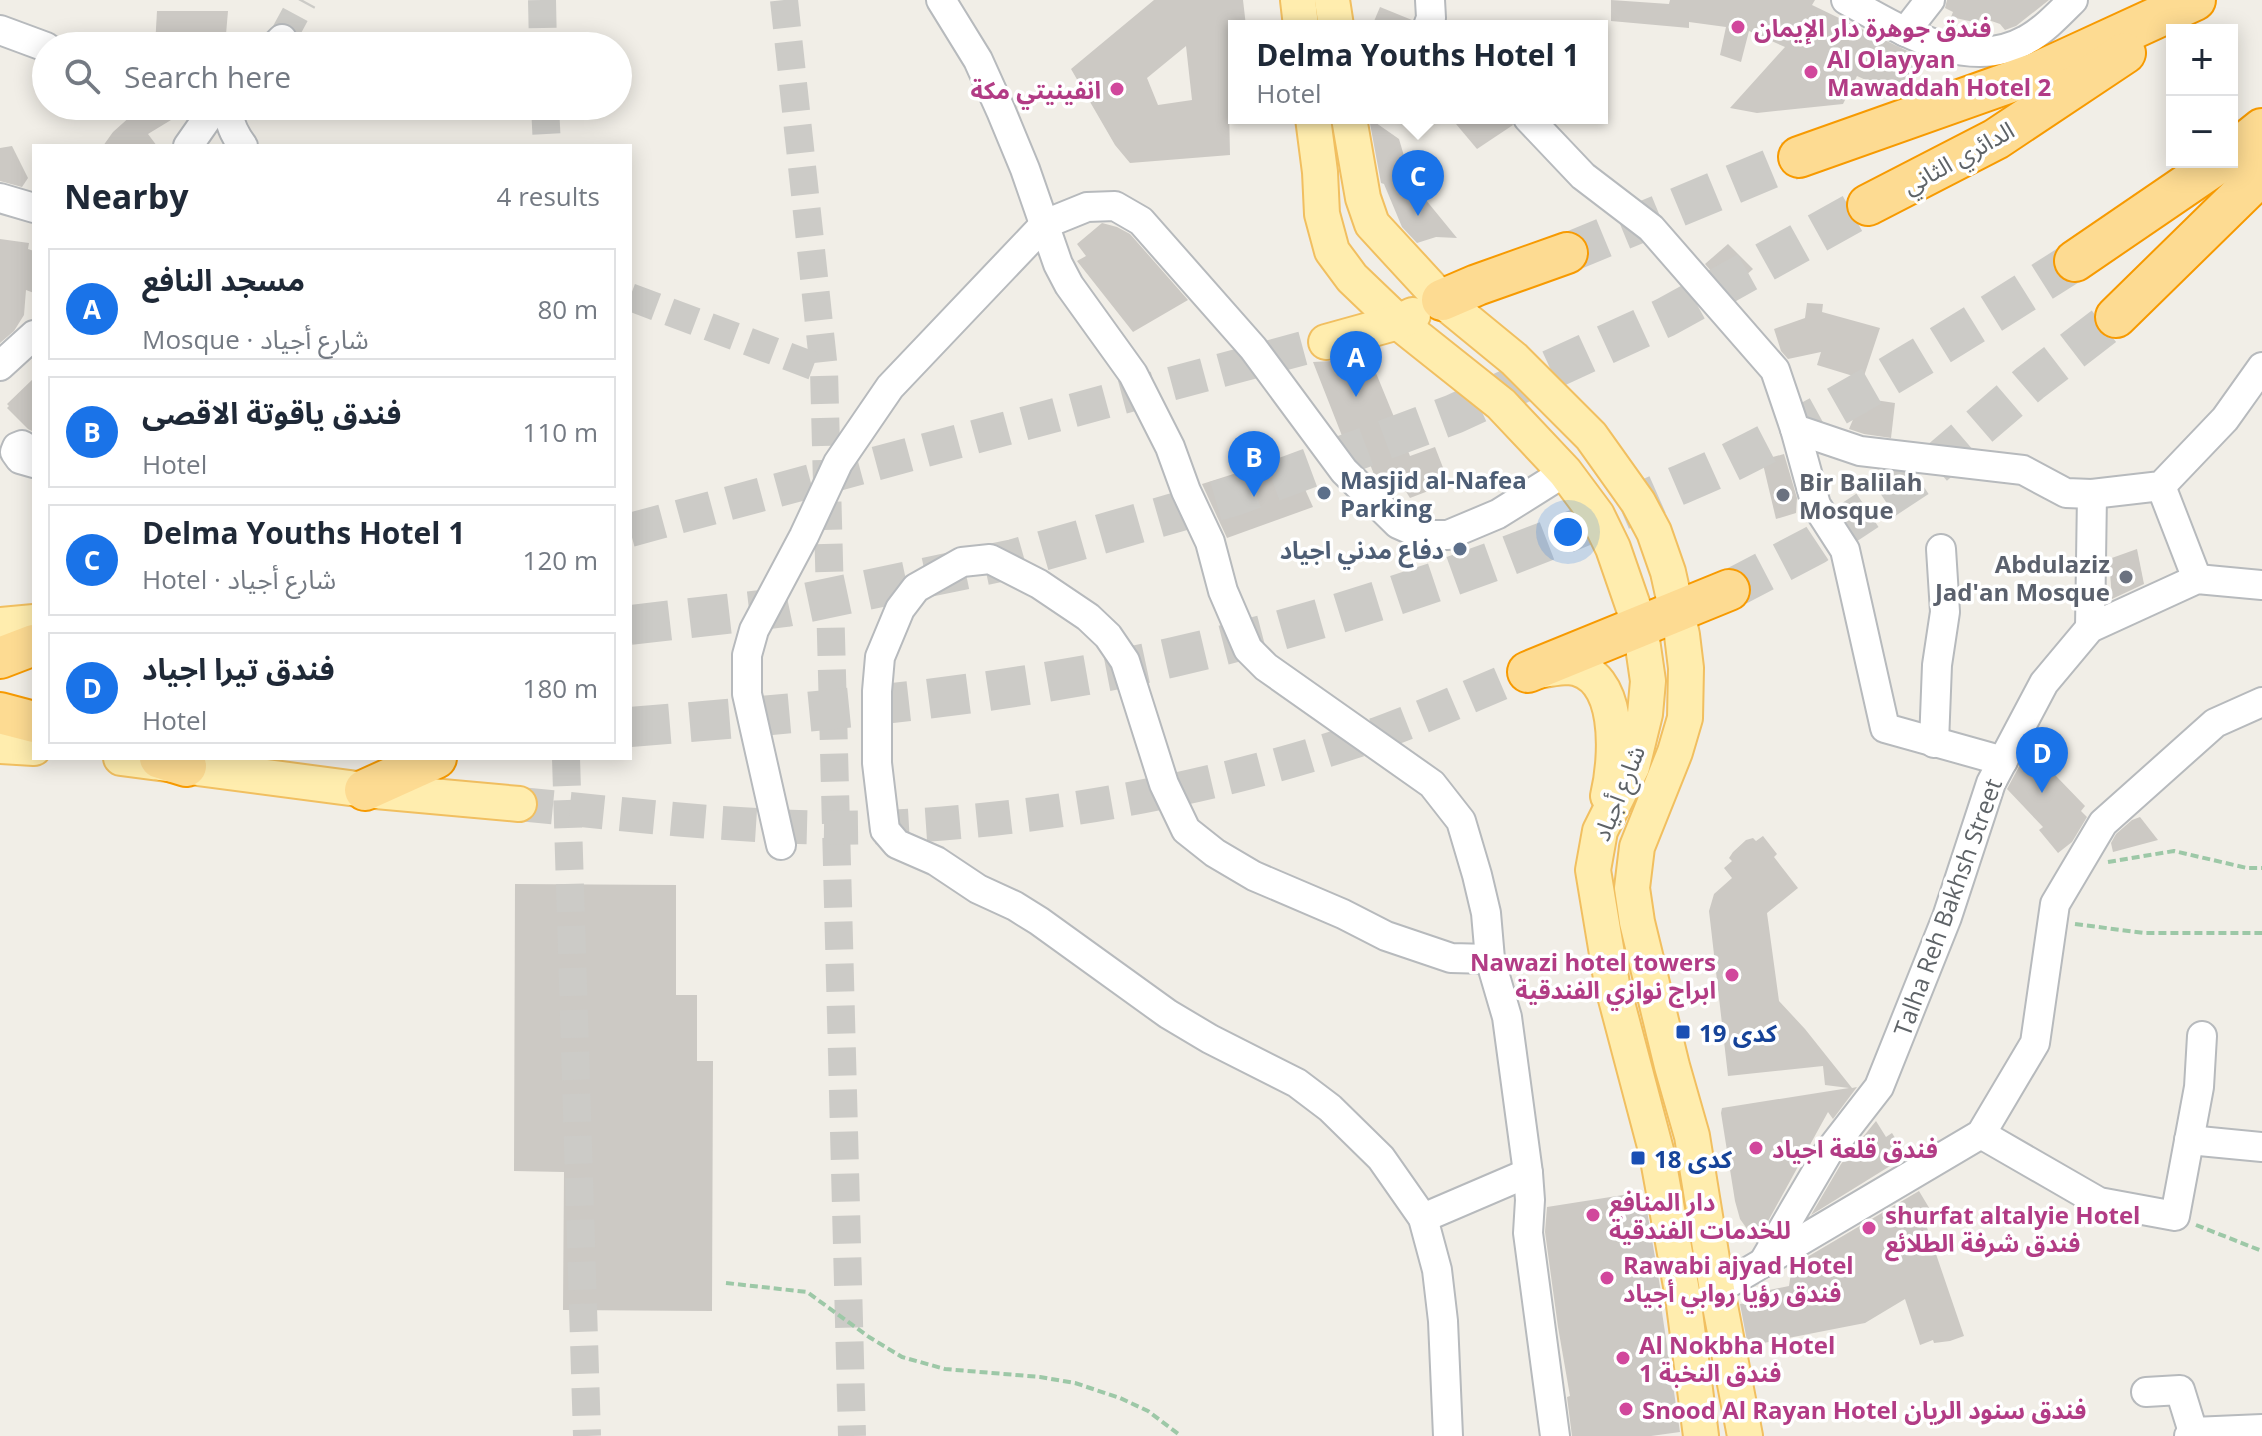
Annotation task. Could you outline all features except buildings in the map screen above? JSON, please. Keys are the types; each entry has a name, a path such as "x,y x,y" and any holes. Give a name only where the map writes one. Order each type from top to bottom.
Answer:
{"highway":[{"path":"1799,157 2036,73 2195,0"},
{"name":"الدائري الثاني","path":"1868,205 1996,139 2205,0"},
{"path":"2238,148 2262,129"},
{"path":"2075,261 2211,168"},
{"path":"2116,317 2262,174"},
{"path":"1442,300 1567,253"},
{"path":"1528,672 1729,590"},
{"path":"0,658 32,646"},
{"path":"0,666 32,666"},
{"path":"0,710 32,710"},
{"path":"0,710 32,721"},
{"path":"365,790 432,760"}],"main road":[{"path":"1298,0 1300,20"},
{"path":"1332,0 1335,20"},
{"name":"شارع أجياد","path":"1314,124 1322,214 1332,251 1352,278 1398,322 1501,404 1565,472 1597,515 1613,548 1640,626 1648,681 1645,714 1632,767 1600,831 1593,870 1612,984 1657,1154 1683,1297 1701,1436"},
{"name":"شارع أجياد","path":"1350,124 1363,198 1372,224 1442,300 1514,359 1591,436 1638,502 1654,532 1668,572 1686,668 1685,718 1675,752 1637,847 1632,888 1637,922 1692,1136 1745,1436"},
{"path":"1326,342 1398,322 1442,300"},
{"path":"0,625 32,622"},
{"path":"1528,672 1570,667 1590,675 1602,687 1612,711 1613,743 1611,782 1600,831"},
{"path":"0,746 32,748"},
{"path":"147,760 365,790 519,804"}],"street":[{"path":"941,0 978,60 1025,169 1058,264 1069,285 1133,374 1170,447 1210,542 1223,591 1248,649 1266,667 1432,784 1461,821 1486,913 1490,959 1507,1017 1528,1173 1528,1233 1555,1436"},
{"path":"1846,0 1927,42 1985,54 2025,41 2073,0"},
{"path":"1905,32 1930,0"},
{"path":"0,30 32,42"},
{"path":"189,144 206,120"},
{"path":"231,120 235,135 242,144"},
{"path":"1534,124 1583,176 1651,228 1775,370 1816,505 1845,550 1885,728 2003,761"},
{"path":"0,198 32,207"},
{"path":"781,845 747,694 747,655 754,630 804,536 838,463 890,387 1045,224 1087,207 1115,206 1141,221 1253,348 1344,471 1398,524 1423,535 1448,535 1498,514 1565,472"},
{"path":"0,366 32,337"},
{"path":"1795,429 1860,451 2023,470 2066,493 2092,494 2161,486 2225,419 2262,367"},
{"path":"32,451 22,445 15,452 20,459 32,462"},
{"path":"2161,486 2197,579"},
{"path":"2090,628 2092,494"},
{"path":"1934,743 1937,665 1945,612 1941,549"},
{"path":"1448,1436 1443,1321 1437,1270 1423,1218 1381,1158 1330,1108 1297,1083 1168,1014 1039,921 978,889 936,861 897,844 885,830 877,763 877,691 880,657 900,609 916,588 962,562 990,559 1039,584 1088,617 1108,636 1125,661 1164,784 1186,830 1215,853 1254,876 1386,936 1451,958 1490,959"},
{"name":"Talha Reh Bakhsh Street","path":"1763,1263 1827,1154 1879,1087 1947,917 1991,783 2044,683 2090,628 2197,579 2262,585"},
{"path":"1717,1290 1981,1134 2035,1043 2055,904 2103,823 2215,723 2262,702"},
{"path":"1981,1134 2099,1202 2175,1216 2199,1087 2202,1036"},
{"path":"2189,1140 2262,1147"},
{"path":"1423,1218 1528,1173"},
{"path":"2146,1392 2180,1390 2206,1434 2262,1429"}],"path":[{"path":"2078,867 2174,851 2247,868 2262,868"},
{"path":"2053,920 2144,933 2262,933"},
{"path":"2175,1216 2262,1251"},
{"path":"726,1283 807,1292 902,1357 945,1369 1075,1383 1148,1411 1181,1436"}],"tunnel":[{"path":"286,32 303,0"},
{"path":"542,0 543,32"},
{"path":"784,0 824,370 852,1436"},
{"path":"546,120 547,144"},
{"path":"1567,253 1799,157"},
{"path":"632,625 786,607 1014,559 1237,495 1454,414 1666,317 1868,205"},
{"path":"632,727 904,702 1040,683 1174,657 1294,626 1412,590 1529,548 1735,460 1865,390 2075,261"},
{"path":"632,298 824,370"},
{"path":"1729,590 1815,545 1930,469 2030,383 2116,317"},
{"path":"632,529 1326,342"},
{"path":"519,804 712,822 808,827 905,826 1025,815 1085,807 1203,784 1320,753 1415,720 1528,672"},
{"path":"566,760 587,1436"}],"place":[{"name":"فندق جوهرة دار الإيمان","path":"1738,27"},
{"name":"Al Olayyan Mawaddah Hotel 2","path":"1811,72"},
{"name":"انفينيتي مكة","path":"1117,89"},
{"name":"Delma Youths Hotel 1","path":"1418,216"},
{"name":"مسجد النافع","path":"1356,397"},
{"name":"Masjid al-Nafea Parking","path":"1324,493"},
{"name":"Bir Balilah Mosque","path":"1783,495"},
{"name":"فندق ياقوتة الاقصى","path":"1254,497"},
{"name":"دفاع مدني اجياد","path":"1460,549"},
{"name":"Abdulaziz Jad'an Mosque","path":"2126,577"},
{"name":"فندق تيرا اجياد","path":"2042,793"},
{"name":"Nawazi hotel towers ابراج نوازي الفندقية","path":"1732,975"},
{"name":"كدى 19","path":"1683,1032"},
{"name":"فندق قلعة اجياد","path":"1756,1148"},
{"name":"كدى 18","path":"1638,1158"},
{"name":"دار المنافع للخدمات الفندقية","path":"1593,1215"},
{"name":"shurfat altalyie Hotel فندق شرفة الطلائع","path":"1869,1228"},
{"name":"Rawabi ajyad Hotel فندق رؤيا روابي أجياد","path":"1607,1278"},
{"name":"Al Nokbha Hotel 1 فندق النخبة","path":"1623,1358"},
{"name":"Snood Al Rayan Hotel فندق سنود الريان","path":"1626,1409"}]}
